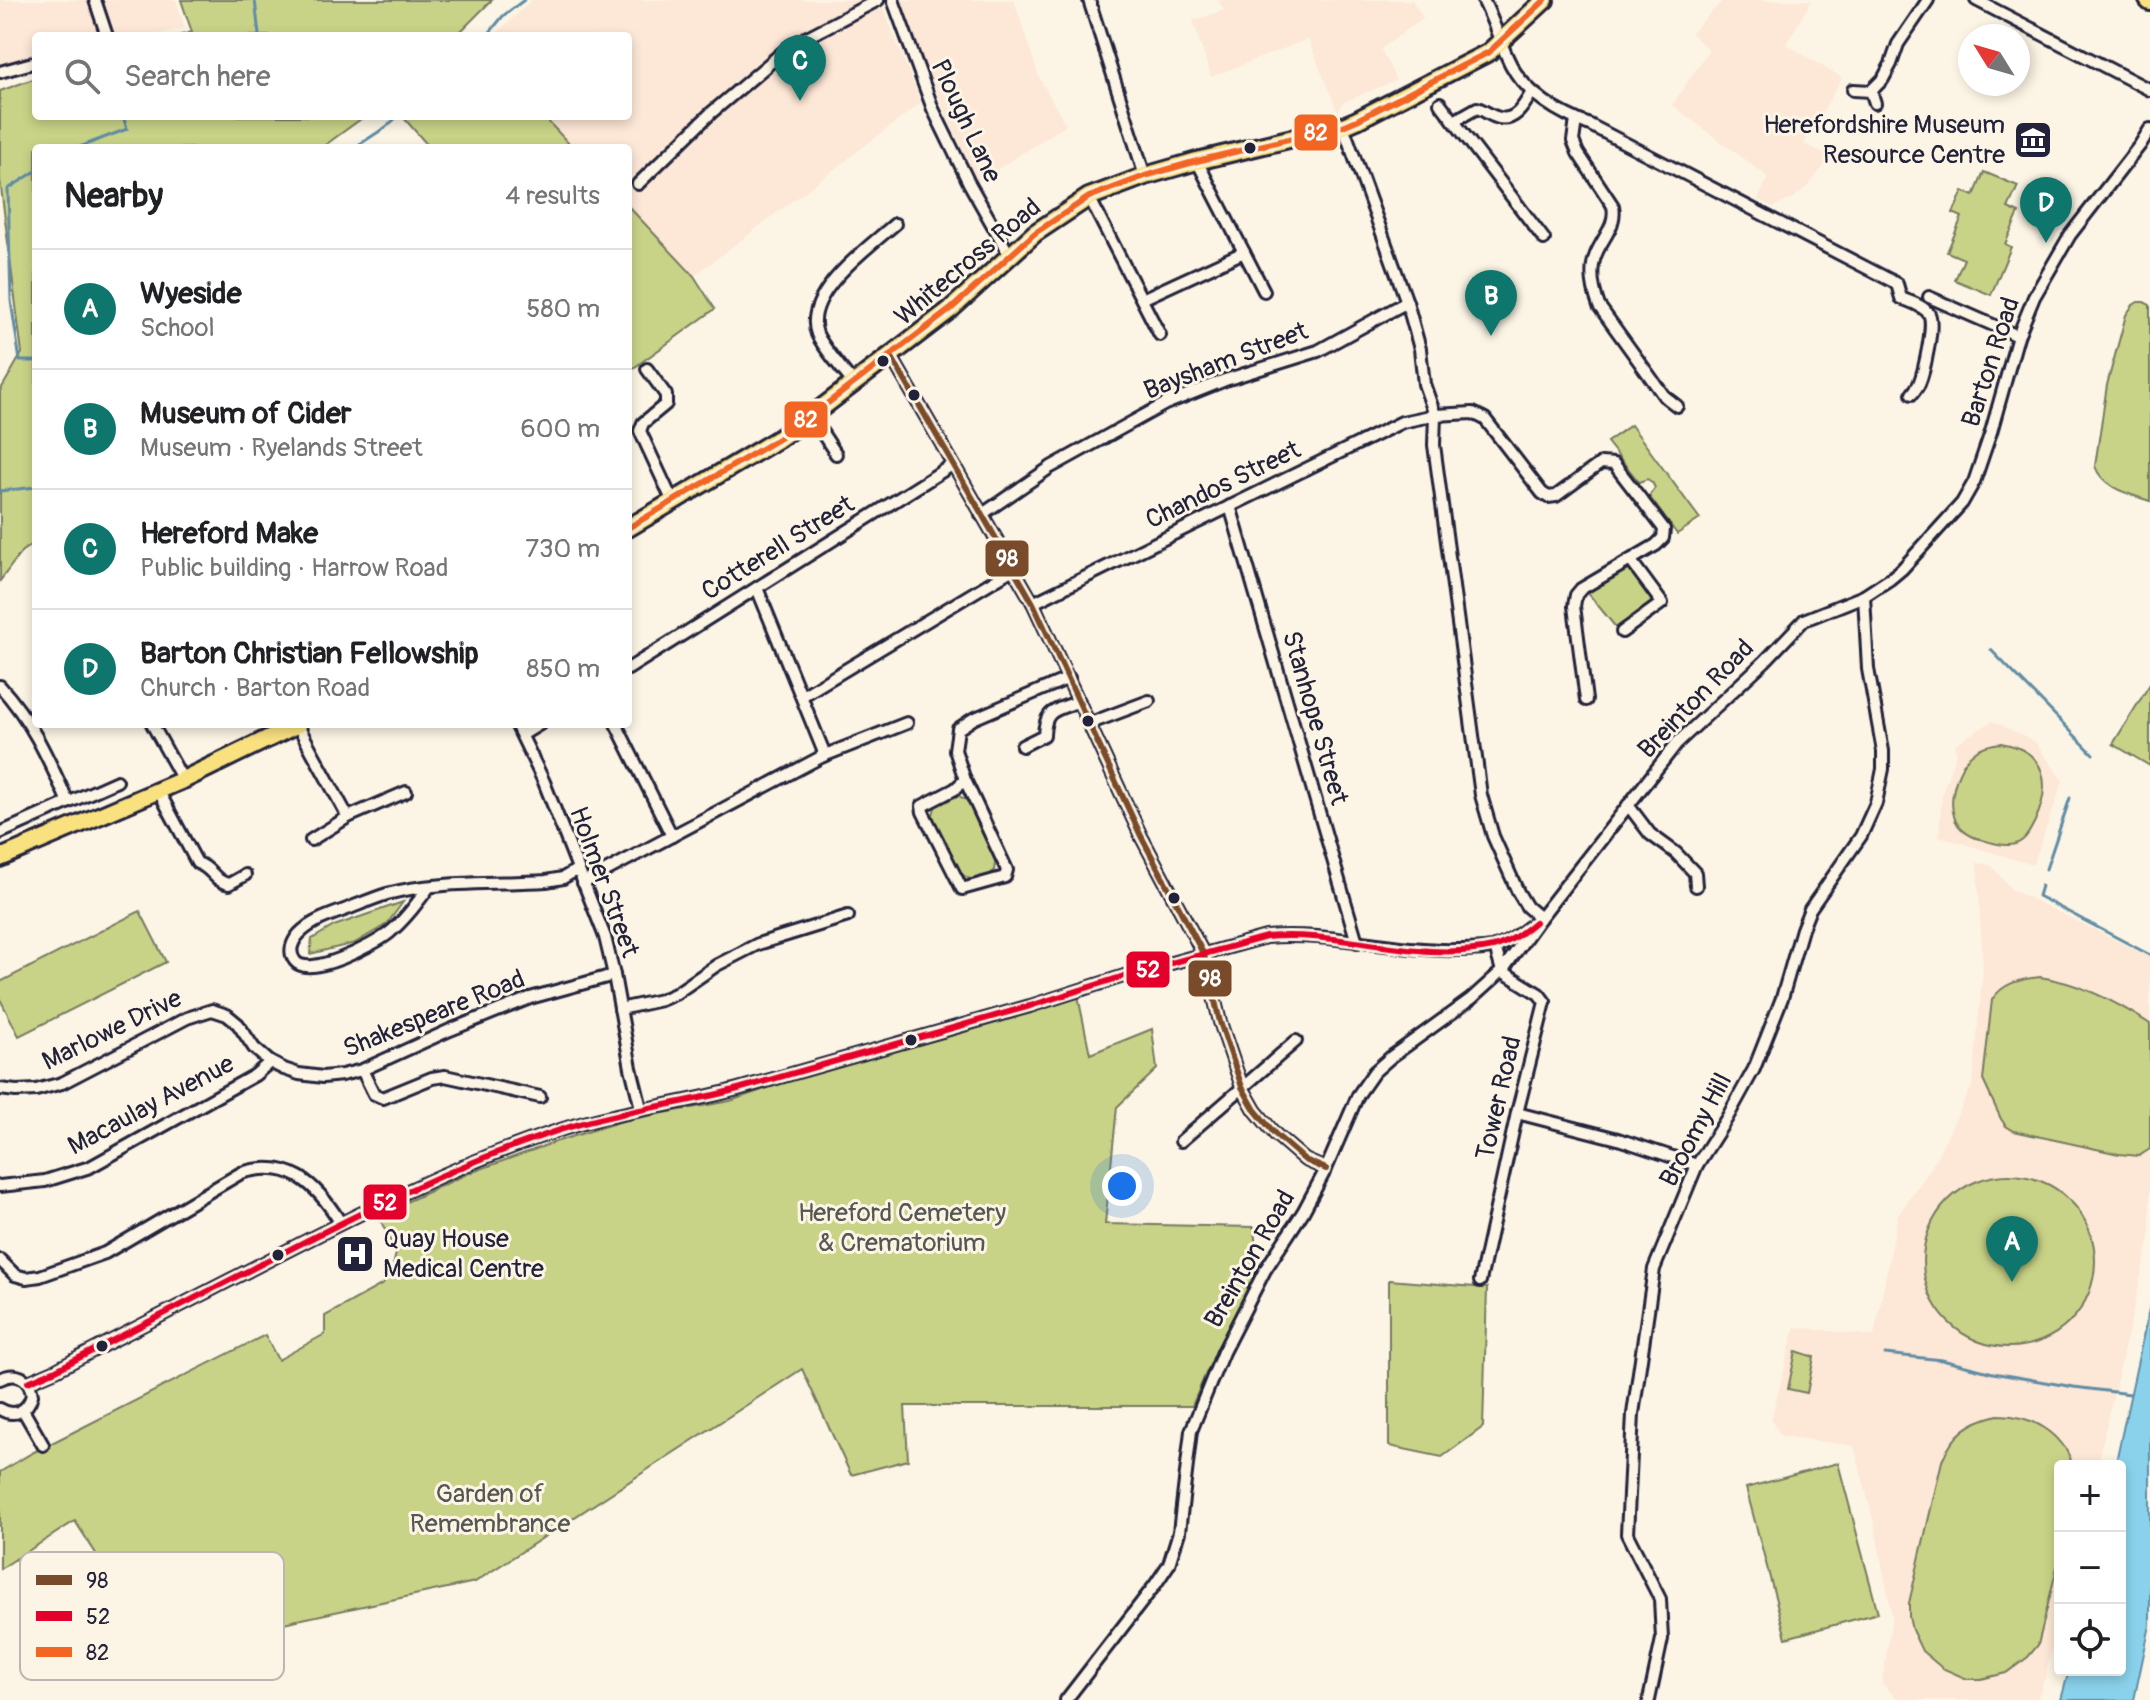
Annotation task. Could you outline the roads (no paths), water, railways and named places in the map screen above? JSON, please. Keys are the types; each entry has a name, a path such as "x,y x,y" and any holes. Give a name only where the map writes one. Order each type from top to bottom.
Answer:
{"highway":[{"name":"Whitecross Road","path":"632,526 811,416 951,309 1035,233 1089,197 1197,161 1343,126 1472,62 1501,42 1545,0"},
{"path":"0,858 183,780 286,728"}],"street":[{"path":"95,0 106,32"},
{"path":"638,184 711,113 790,46 878,0"},
{"name":"Plough Lane","path":"893,0 933,109 969,183 1010,256"},
{"path":"1483,0 1512,67 1532,92 1576,120 1890,280 1897,284 1901,298 1928,312 1932,320 1931,335 1919,385 1912,394"},
{"path":"1853,90 1871,91 1883,79 1898,44 1928,0"},
{"path":"1976,0 2150,90"},
{"path":"1092,1 1145,176"},
{"path":"0,72 32,63"},
{"path":"1871,91 1875,103"},
{"path":"1454,121 1477,108 1498,118 1509,118 1523,108 1532,92"},
{"path":"1440,103 1544,239"},
{"path":"1576,120 1573,141 1613,206 1615,215 1593,263 1594,293 1599,306 1664,396 1677,406"},
{"path":"28,1382 340,1222 522,1143 563,1129 641,1108 706,1098 1266,937 1287,935 1432,951 1495,947 1517,937 1540,918 1527,907 1518,892 1493,836 1481,795 1434,445 1435,415 1424,384 1420,349 1407,302 1343,126"},
{"name":"Barton Road","path":"1864,596 1902,569 1969,492 1991,432 2018,336 2034,297 2070,235 2150,129"},
{"path":"1197,161 1264,291"},
{"path":"1089,197 1160,335"},
{"path":"854,384 818,336 814,319 839,272 895,224"},
{"path":"1142,299 1244,252"},
{"path":"1929,297 2018,336"},
{"name":"Baysham Street","path":"981,515 1051,467 1165,404 1225,380 1318,351 1407,302"},
{"path":"891,356 1033,603 1141,836 1204,955 1220,1022 1242,1087 1255,1110 1275,1134 1305,1160 1326,1169"},
{"path":"647,369 666,395 666,404 643,423 640,431 673,502"},
{"name":"Chandos Street","path":"1033,603 1402,422 1435,415 1480,415 1548,497 1556,496 1601,463 1614,464 1664,529 1663,538 1656,545 1631,561"},
{"path":"811,416 836,454"},
{"name":"Cotterell Street","path":"632,666 952,465"},
{"name":"Stanhope Street","path":"1230,506 1357,942"},
{"path":"1586,700 1574,600 1581,589 1631,561 1662,603 1622,632"},
{"path":"802,696 1013,569"},
{"path":"757,588 823,756"},
{"name":"Breinton Road","path":"1066,1700 1169,1564 1179,1532 1191,1431 1223,1352 1265,1270 1303,1212 1326,1169 1358,1095 1374,1072 1471,999 1502,971 1677,743 1804,620 1864,596"},
{"name":"Broomy Hill","path":"1649,1700 1662,1639 1660,1599 1627,1534 1633,1414 1654,1269 1697,1165 1754,1069 1782,998 1810,909 1861,836 1876,803 1881,785 1883,751 1868,669 1864,596"},
{"path":"965,780 955,789 922,806 962,889 1007,874 965,780 955,750 958,729 973,719 1069,678"},
{"path":"0,686 38,738 68,802"},
{"path":"1022,746 1044,735 1044,720 1049,714 1079,701"},
{"path":"1088,724 1149,701"},
{"path":"583,883 823,756 907,723"},
{"path":"154,728 183,780"},
{"path":"294,728 348,817"},
{"name":"Holmer Street","path":"518,728 544,782 605,937 641,1108"},
{"path":"522,735 533,728"},
{"path":"618,728 672,836"},
{"path":"18,850 5,831 117,781"},
{"path":"158,790 197,863 207,866 220,882 229,884 245,875"},
{"path":"311,840 348,817 406,792"},
{"path":"1628,805 1650,834 1676,853 1695,873 1696,886"},
{"path":"429,887 389,934 363,949 307,968 292,958 294,940 306,927 388,893 429,887 546,881 563,878 578,869"},
{"path":"620,1009 675,994 717,965 758,944 848,916"},
{"path":"1495,947 1502,971"},
{"name":"Tower Road","path":"1480,1281 1545,1002 1539,994 1502,971"},
{"name":"Shakespeare Road","path":"270,1062 299,1074 323,1077 362,1070 530,998 614,975"},
{"name":"Marlowe Drive","path":"0,1089 36,1090 62,1083 187,1018 212,1010 227,1015 238,1024 254,1048 270,1062"},
{"path":"1181,1141 1296,1041"},
{"name":"Macaulay Avenue","path":"0,1186 45,1181 90,1167 255,1075 270,1062"},
{"path":"362,1070 374,1094 383,1098 432,1078 445,1076 540,1097"},
{"path":"1517,1113 1618,1139 1697,1165"},
{"path":"0,1260 15,1275 26,1278 105,1253 241,1173 254,1169 279,1169 300,1177 317,1189 340,1222"},
{"path":"0,1409 9,1413 23,1410 32,1395 28,1382 22,1377 1,1377"},
{"path":"23,1410 43,1445"}],"water":[{"path":"2150,1305 2150,1625 2134,1700 2061,1700 2067,1676 2126,1676 2126,1460 2116,1460"}],"waterway":[{"path":"255,0 259,32"},
{"path":"490,32 503,16 524,0"},
{"path":"88,144 127,129 124,120"},
{"path":"360,144 394,120"},
{"path":"32,174 8,189 11,301 20,361 32,361"},
{"path":"0,491 32,487"},
{"path":"1991,650 2093,754"},
{"path":"2046,869 2070,798"},
{"path":"2041,886 2038,896 2150,955"},
{"path":"1885,1354 1942,1360 1993,1373 2130,1394"}],"place":[{"name":"Hereford Make","path":"800,101"},
{"name":"Herefordshire Museum Resource Centre","path":"2033,140"},
{"name":"Barton Christian Fellowship","path":"2046,243"},
{"name":"Museum of Cider","path":"1491,336"},
{"name":"Quay House Medical Centre","path":"355,1254"},
{"name":"Wyeside","path":"2012,1282"}],"park label":[{"name":"Hereford Cemetery & Crematorium","path":"902,1228"},
{"name":"Garden of Remembrance","path":"490,1509"}]}
